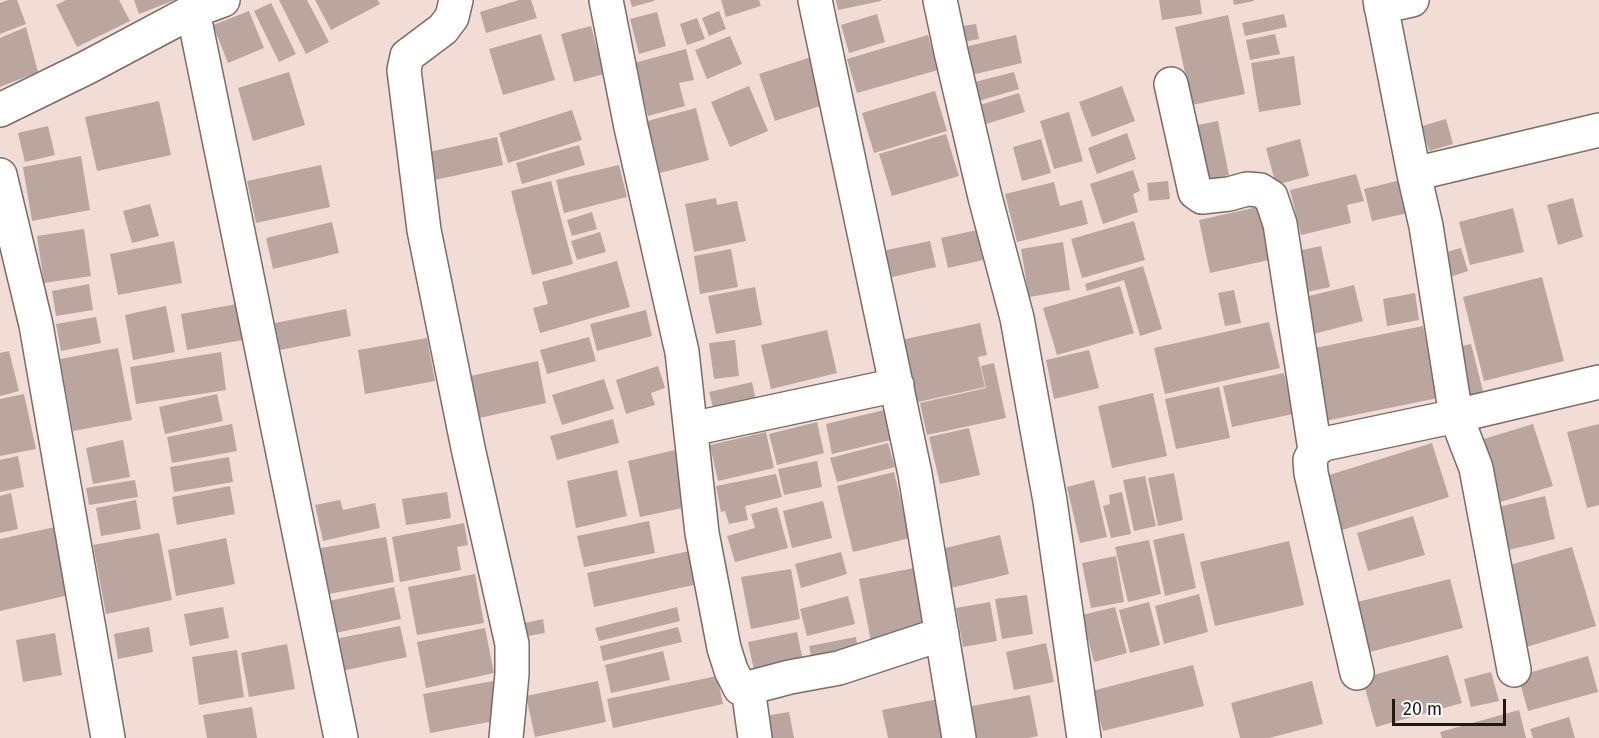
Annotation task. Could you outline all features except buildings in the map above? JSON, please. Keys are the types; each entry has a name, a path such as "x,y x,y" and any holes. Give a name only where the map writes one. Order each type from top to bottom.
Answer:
{"street":[{"path":"0,110 86,69 193,11 223,0"},
{"path":"456,0 452,17 443,29 407,56 404,70 424,230 468,448 512,644 512,674 506,738"},
{"path":"606,0 631,127 682,352 702,533 724,648 740,688 748,688 790,676 839,668 942,634"},
{"path":"815,0 915,474 959,738"},
{"path":"940,0 985,197 1017,318 1050,501 1084,738"},
{"path":"1391,2 1414,174 1426,226 1456,416 1476,468 1514,670"},
{"path":"193,11 341,738"},
{"path":"1171,84 1195,192 1202,197 1247,189 1260,190 1271,197 1280,224 1316,450"},
{"path":"1414,174 1599,130"},
{"path":"0,175 36,324 108,738"},
{"path":"1357,673 1311,473 1310,460 1316,450 1324,444 1599,382"},
{"path":"691,429 897,384"},
{"path":"748,688 756,738"}]}
